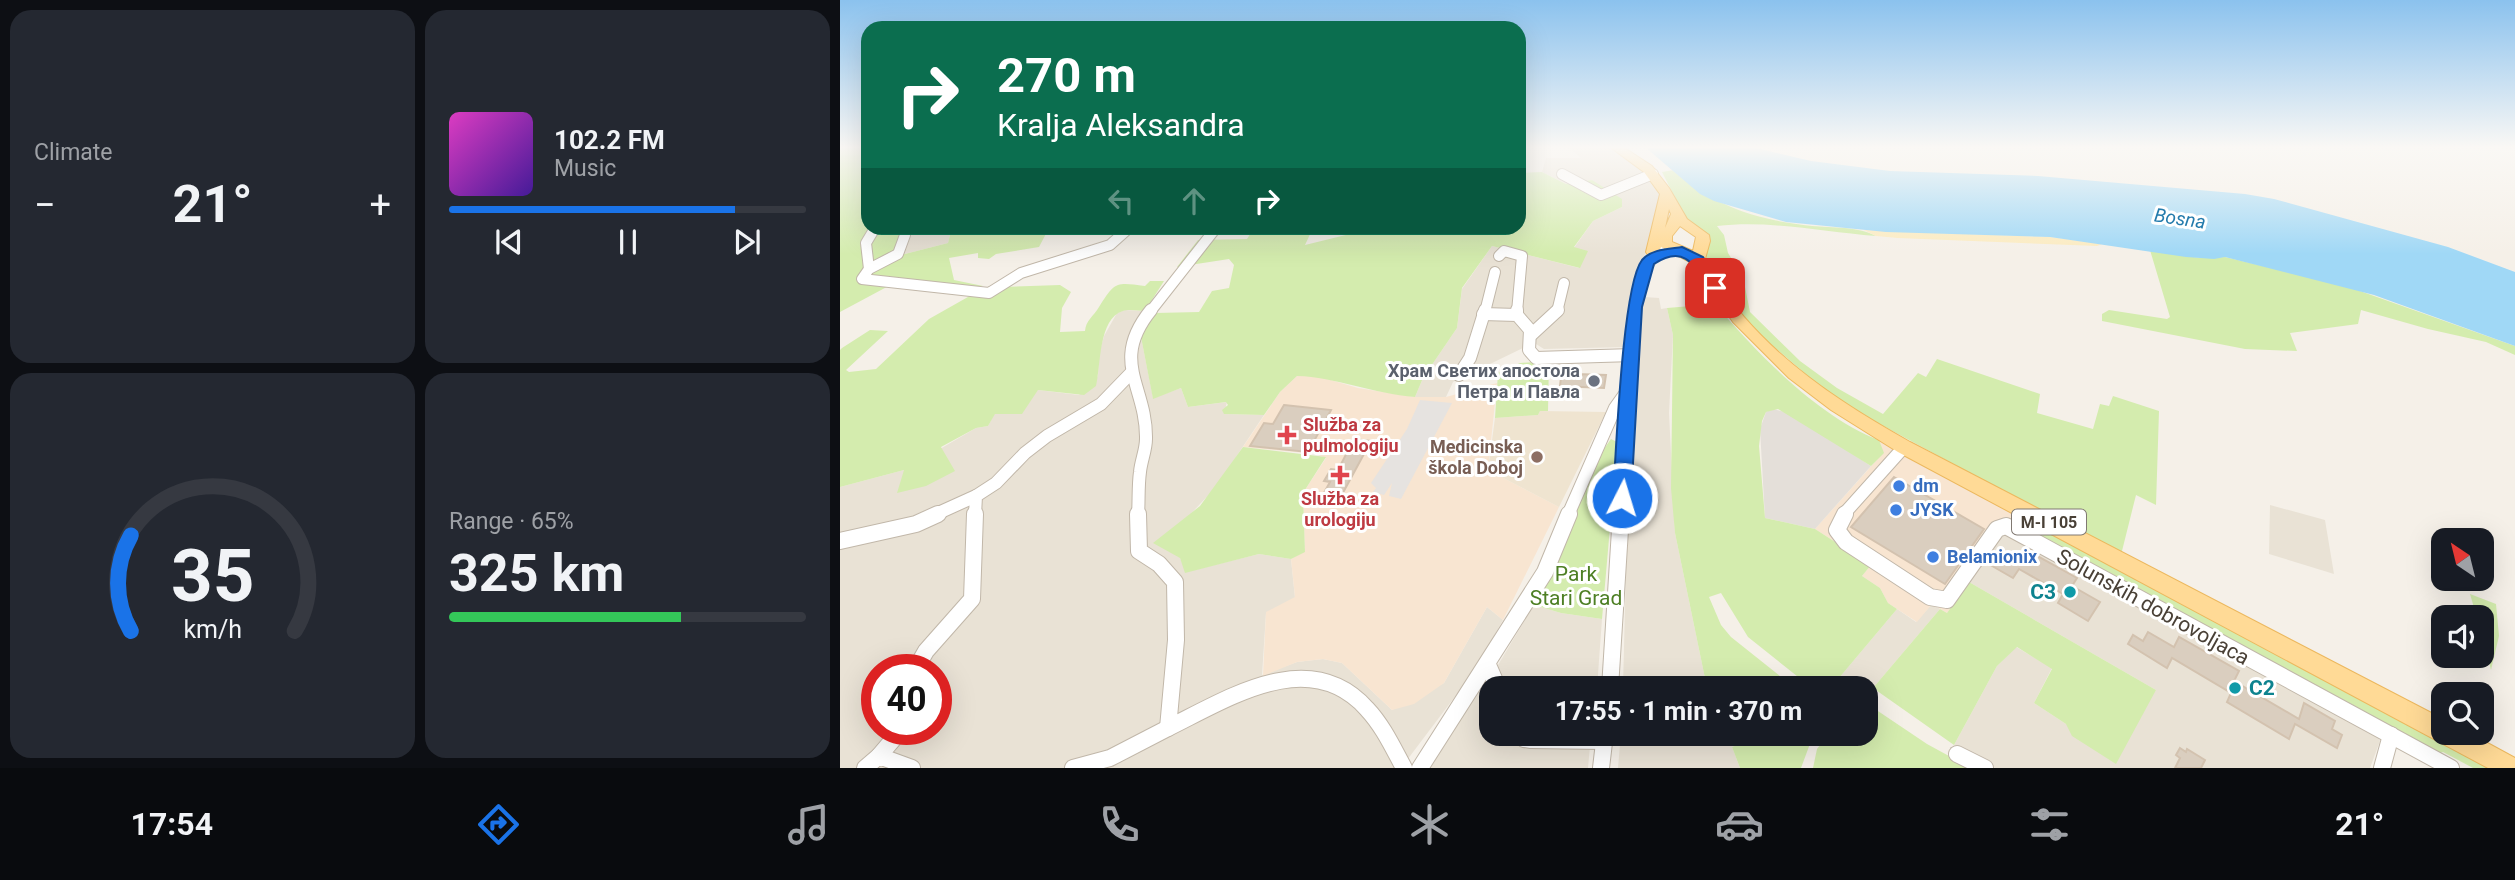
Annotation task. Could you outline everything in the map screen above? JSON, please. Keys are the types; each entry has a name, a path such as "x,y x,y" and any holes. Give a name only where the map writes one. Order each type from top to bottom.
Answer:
{"main road":[{"name":"M-I 105","path":"1659,183 1677,215 1702,235 1690,251"},
{"path":"1651,257 1666,194"},
{"path":"1667,235 1677,215"},
{"path":"1667,235 1691,228"},
{"name":"M-I 105","path":"1667,235 1668,246 1690,251 1732,311 1776,358 1826,398 1905,447 2431,725"},
{"name":"M-I 105","path":"2468,745 2510,768"}],"street":[{"path":"1578,183 1601,195 1631,183"},
{"path":"869,269 866,243 871,235"},
{"path":"905,235 898,254 869,269 862,279 989,293 1021,273 1110,244 1124,235"},
{"path":"1168,728 1176,640 1175,582 1159,564 1139,551 1139,483 1146,439 1140,401 1131,373 1132,342 1139,327 1211,235"},
{"path":"1611,676 1635,307 1651,257 1667,235"},
{"path":"1499,256 1504,251 1522,256 1517,315 1532,334"},
{"path":"1651,257 1690,251"},
{"path":"1459,375 1464,372 1475,346 1495,272"},
{"path":"1564,283 1563,305 1532,334 1528,342 1529,350 1536,358 1633,355"},
{"path":"1483,314 1517,315"},
{"path":"840,541 916,524 976,496 996,483 1025,453 1047,436 1101,404 1131,373"},
{"path":"1420,768 1545,572 1593,454 1615,408 1631,386"},
{"path":"1604,435 1616,423 1629,418"},
{"path":"1876,430 1888,450 1888,464"},
{"path":"1604,435 1618,433 1628,436"},
{"name":"Solunskih dobrovoljaca","path":"1905,447 1842,517 1837,530 1846,542 1930,597 1947,600 1997,530 2006,526 2451,768"},
{"path":"925,654 965,612 972,599 976,496"},
{"path":"1488,665 1493,676"},
{"path":"1073,768 1110,758 1228,700 1265,687 1307,677 1325,680 1357,698 1383,729 1404,768"},
{"path":"2382,768 2391,736"},
{"path":"872,762 887,745"},
{"path":"1601,768 1603,746"},
{"path":"1957,754 1985,768"},
{"path":"872,762 912,768"}],"shaded area":[{"path":"1595,183 1654,183 1661,197 1659,217 1631,295 1625,347 1544,349 1536,344 1529,345 1453,382 1446,397 1415,397 1423,378 1457,328 1462,289 1492,246 1579,268 1574,248 1593,221 1622,207"},
{"path":"900,235 950,235 948,243 901,255 895,251"},
{"path":"1644,297 1659,298 1661,309 1667,308 1673,335 1669,413 1675,533 1705,676 1623,676 1626,566 1640,319"},
{"path":"1125,310 1145,311 1141,337 1153,398 1181,388 1188,407 1227,402 1224,414 1264,415 1216,487 1184,521 1180,558 1186,572 1259,554 1291,559 1295,598 1266,613 1262,675 1297,662 1323,659 1342,663 1392,710 1444,683 1487,607 1503,620 1472,674 1401,768 840,768 840,487 904,470 976,428 988,426 995,413 1038,390 1079,395 1098,376 1099,354 1104,336 1117,313"},
{"path":"1297,376 1317,376 1358,388 1415,397 1446,397 1497,383 1488,470 1559,507 1503,620 1487,607 1444,683 1414,704 1392,710 1342,663 1323,659 1297,662 1263,676 1266,612 1295,597 1291,559 1305,551 1303,493 1326,458 1316,454 1243,447 1280,392"},
{"path":"1420,400 1452,403 1401,499 1389,496 1392,483 1384,495 1373,492 1376,488 1371,483 1407,429"},
{"path":"1773,409 1789,413 1871,466 1815,529 1765,518 1760,429 1766,412"},
{"name":"Medicinska škola Doboj","path":"1540,411 1606,412 1559,507 1488,470 1495,418 1538,415"},
{"path":"1879,440 2017,513 1947,613 1932,604 1917,622 1888,603 1880,588 1862,576 1871,565 1815,529 1883,453"},
{"path":"2270,505 2325,520 2334,574 2269,554"},
{"path":"2006,530 2378,736 2380,741 2370,768 1995,768 1954,745 1997,666 2016,647 2052,668 2034,703 2066,724 2156,690 1969,582"},
{"path":"1932,604 1940,609 1878,682 1878,676 1841,676 1897,609 1916,622"},
{"path":"1534,605 1561,613 1602,619 1598,676 1498,676 1495,670"},
{"path":"1479,689 1479,746 1590,746 1588,768 1425,768"},
{"path":"1620,746 1735,746 1732,747 1740,768 1618,768"}],"green space":[{"path":"840,183 861,183 861,235 900,235 896,251 901,255 948,243 950,235 1045,235 1039,247 996,254 989,259 978,258 978,253 949,258 954,280 983,286 970,291 896,282 840,312"},
{"path":"1526,183 1596,183 1622,199 1622,207 1593,221 1574,247 1588,251 1580,268 1492,246 1462,288 1457,328 1423,378 1415,397 1326,379 1297,376 1280,392 1264,415 1224,414 1222,410 1228,405 1226,402 1188,407 1181,388 1153,399 1141,337 1155,313 1199,312 1212,291 1229,288 1234,265 1229,259 1177,267 1198,240 1247,239 1250,235 1310,235 1305,245 1346,235 1526,235"},
{"path":"1667,183 1689,183 1738,210 1773,220 1853,229 1876,236 1777,225 1717,226 1724,235 1728,253 1743,277 1750,312 1800,361 1837,388 1883,414 1918,373 1926,377 1937,359 2040,394 2037,413 2093,429 2100,404 2109,406 2113,396 2159,411 2156,505 2136,495 2121,555 1876,422 1822,388 1746,323 1724,294 1704,257 1710,237 1685,218"},
{"path":"2150,250 2200,258 2225,257 2343,285 2515,346 2515,355 2486,342 2361,310 2358,324 2290,333 2297,351 2245,349 2102,321 2102,314 2109,310 2167,319 2170,317"},
{"path":"1150,281 1164,281 1145,311 1123,311 1115,315 1109,323 1102,344 1096,386 1084,395 1038,390 1022,414 995,414 988,426 976,428 941,447 955,471 926,486 897,493 904,470 840,487 842,348 870,330 888,331 846,370 876,369 929,319 975,293 1001,287 1060,285 1071,292 1062,308 1060,332 1085,331 1088,321 1113,288 1121,284 1145,286"},
{"path":"1715,304 1769,363 1811,400 1833,416 1879,440 1884,453 1871,466 1778,409 1766,412 1762,421 1759,446 1765,518 1815,529 1871,565 1862,576 1880,588 1888,603 1897,609 1841,676 1797,676 1748,637 1721,593 1709,597 1721,625 1731,637 1780,676 1705,676 1675,533 1671,488 1673,335 1667,308"},
{"path":"1549,361 1548,411 1540,411 1538,415 1495,418 1498,373 1520,363"},
{"name":"Park Stari Grad","path":"1611,439 1617,442 1617,447 1602,619 1561,613 1534,605 1556,565 1596,460"},
{"path":"1243,447 1326,457 1303,493 1305,552 1291,559 1259,554 1185,573 1180,558 1153,543 1200,506"},
{"path":"2017,513 2431,734 2431,745 2451,745 2494,768 2473,768 2443,752 2437,754 2353,705 2011,523"},
{"path":"1969,582 2156,690 2116,764 2072,736 2066,724 2034,703 2052,669 2017,647 1997,666 1954,745 1878,692 1878,682 1940,609 1947,613"},
{"path":"2470,594 2496,604 2499,636 2494,657 2494,605 2473,605"},
{"path":"1878,711 1927,744 1971,768 1813,768 1819,746 1878,746"},
{"path":"1809,746 1801,768 1740,768 1732,747"}],"sand":[{"path":"1864,230 2050,237 2102,244 2097,246 1898,238 1876,236"}],"water":[{"name":"Bosna","path":"1687,183 2117,183 2274,199 2448,247 2515,272 2515,346 2374,295 2225,257 2186,257 2050,237 1886,232 1786,222 1714,201"}],"building":[{"path":"1552,367 1577,367 1576,374 1606,375 1604,388 1560,386 1561,377 1551,377"},
{"name":"Služba za pulmologiju","path":"1284,405 1331,410 1308,452 1250,446 1264,423 1273,424"},
{"name":"Služba za urologiju","path":"1354,439 1371,441 1338,502 1320,500 1330,482 1324,481 1331,469 1338,470"},
{"name":"Belamionix","path":"1894,477 1984,529 1945,584 1851,527"},
{"name":"C3","path":"2003,551 2024,563 2032,553 2077,578 2072,586 2100,602 2088,621 2058,603 2063,594 2019,569 2013,578 1987,563 1991,557 1997,560"},
{"name":"C2","path":"2148,632 2174,647 2179,637 2239,671 2234,681 2299,719 2304,703 2335,721 2332,729 2342,735 2337,748 2295,724 2289,739 2227,702 2231,693 2172,658 2167,668 2128,644 2133,635 2143,641"},
{"path":"2180,748 2186,752 2187,749 2205,760 2201,768 2175,768 2180,758 2176,755"}],"place":[{"name":"Храм Светих апостола Петра и Павла","path":"1594,381"},
{"name":"Služba za pulmologiju","path":"1287,435"},
{"name":"Medicinska škola Doboj","path":"1537,457"},
{"name":"Služba za urologiju","path":"1340,475"},
{"name":"dm","path":"1899,486"},
{"name":"JYSK","path":"1896,510"},
{"name":"Belamionix","path":"1933,557"},
{"name":"C3","path":"2070,592"},
{"name":"C2","path":"2235,688"}],"route":[{"path":"1622,498 1635,307 1648,262 1660,254 1679,251 1688,253 1698,260 1715,288"}]}
